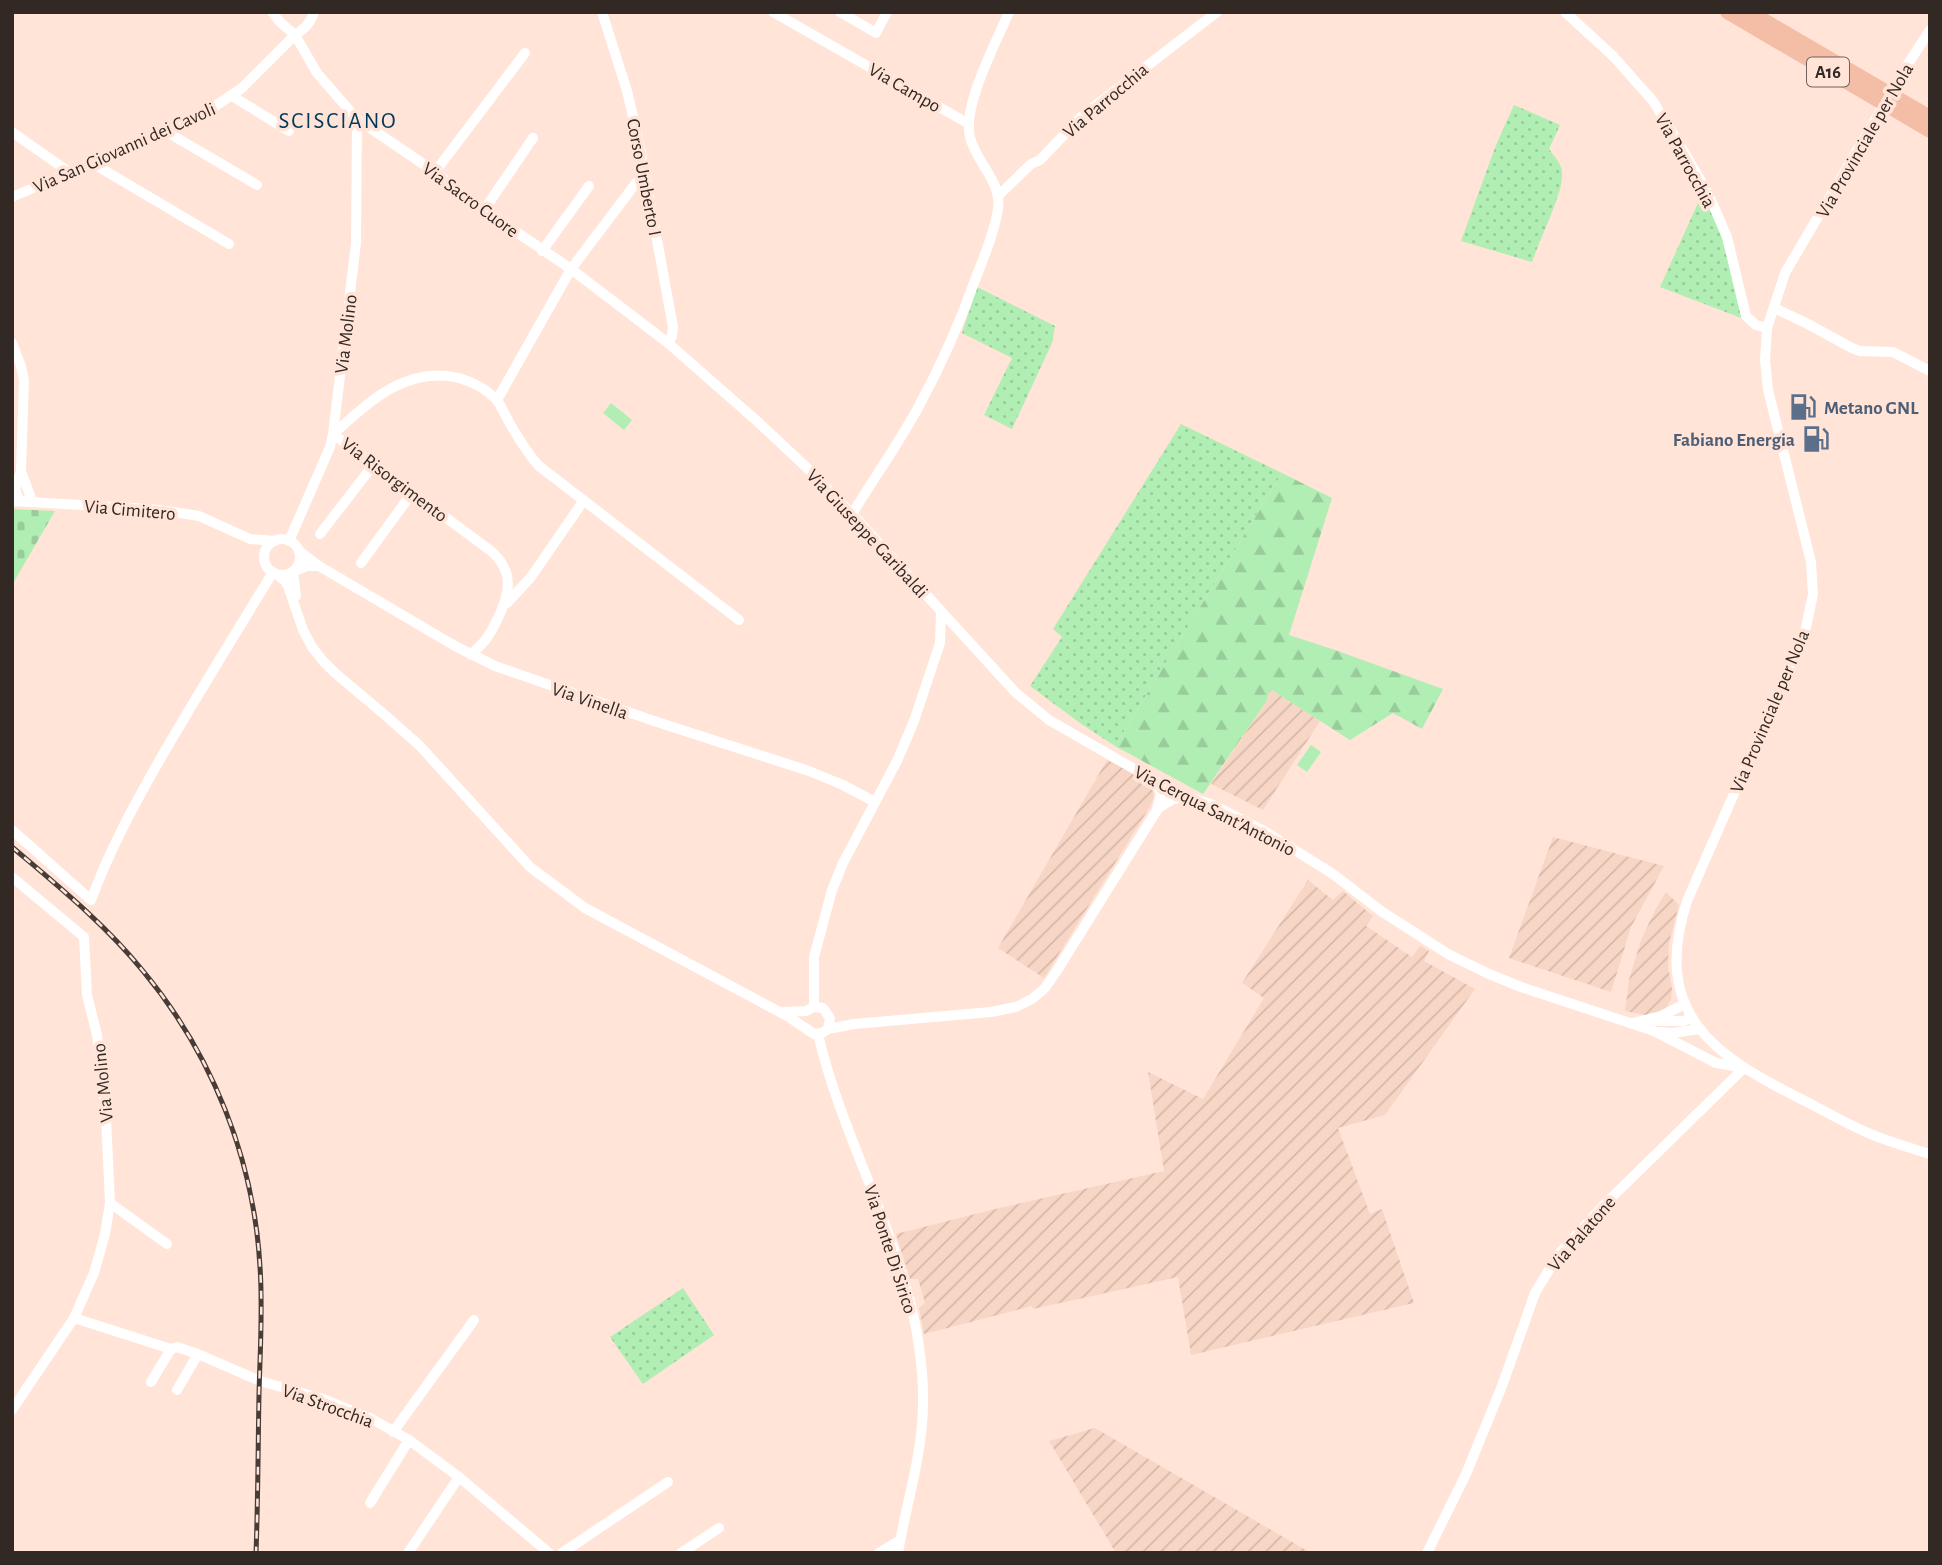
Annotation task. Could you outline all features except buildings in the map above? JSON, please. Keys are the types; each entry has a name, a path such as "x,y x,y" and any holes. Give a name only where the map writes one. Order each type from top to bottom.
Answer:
{"highway":[{"name":"A16","path":"1727,12 1930,132"},
{"name":"A16","path":"1752,12 1930,117"},
{"path":"1752,12 1930,107"}],"street":[{"name":"Via Sacro Cuore","path":"272,12 295,35 317,74 357,119 435,172 668,343"},
{"name":"Via San Giovanni dei Cavoli","path":"12,197 199,117 242,88 309,22 314,12"},
{"name":"Corso Umberto I","path":"602,12 627,90 645,176 673,327 668,343"},
{"name":"Via Campo","path":"773,12 969,124"},
{"name":"Via Campo","path":"841,12 876,33 887,12"},
{"path":"852,514 919,406 958,327 993,230 999,195 972,146 969,124 971,106 1009,12"},
{"name":"Via Parrocchia","path":"999,195 1031,164 1040,160 1082,116 1217,12"},
{"name":"Via Parrocchia","path":"1565,12 1613,56 1653,101 1713,204 1727,237 1746,316 1756,325 1767,328"},
{"name":"Via Provinciale per Nola","path":"1744,1068 1726,1056 1692,1018 1685,1004 1676,971 1675,954 1687,901 1805,632 1813,594 1811,562 1805,533 1768,390 1765,360 1767,328 1785,273 1930,30"},
{"path":"435,172 525,53"},
{"path":"232,96 289,131"},
{"name":"Via Molino","path":"289,541 330,447 333,434 356,243 357,119"},
{"path":"12,132 69,172"},
{"path":"167,132 257,185"},
{"path":"484,210 533,138"},
{"path":"92,163 229,244"},
{"path":"497,400 571,270 636,183 645,176"},
{"path":"542,251 589,186"},
{"path":"1773,308 1852,348 1860,351 1892,352 1930,371"},
{"path":"12,343 24,380 16,500"},
{"name":"Via Giuseppe Garibaldi","path":"668,343 758,422 852,514 941,611 940,643 929,680 897,761 843,863 832,890 814,957 810,1009"},
{"name":"Via Risorgimento","path":"487,638 508,596 507,575 499,558 333,434 381,394 395,385 424,375 453,377 471,382 497,400 529,455 539,466 738,620"},
{"path":"320,534 373,464"},
{"path":"17,480 32,501"},
{"path":"361,563 412,492"},
{"name":"Via Cimitero","path":"16,500 150,509 200,516 243,536"},
{"path":"505,605 531,577 584,500"},
{"path":"243,536 258,541 289,541 296,546 299,563 293,572 297,612"},
{"path":"243,536 253,544 267,566 285,581 308,638 323,661 420,746 530,867 585,908 780,1012 810,1033 854,1024 991,1012 1016,1007 1032,999 1051,980 1157,810 1173,794"},
{"path":"265,560 267,549 275,541"},
{"name":"Via Vinella","path":"299,551 319,566 486,662 809,771 875,802"},
{"path":"274,573 287,575 307,566 319,566"},
{"path":"12,830 91,900 104,863 124,824 187,713 274,573"},
{"name":"Via Cerqua Sant'Antonio","path":"941,611 1015,692 1049,720 1155,780 1173,794 1213,805 1264,831 1333,874 1381,911 1448,954 1510,983 1629,1024 1672,1033 1700,1030"},
{"path":"471,655 487,638"},
{"path":"486,662 487,638"},
{"path":"1155,780 1161,793 1157,810"},
{"path":"1161,793 1173,794"},
{"name":"Via Molino","path":"12,877 84,937 87,995 97,1035 106,1117 110,1203 94,1273 75,1318 12,1410"},
{"path":"1629,1024 1661,1016 1685,1004"},
{"path":"804,1028 802,1020 810,1009"},
{"path":"780,1012 826,1010 837,1018 854,1024"},
{"name":"Via Ponte Di Sirico","path":"826,1010 830,1018 823,1032 830,1080 848,1132 889,1231 909,1297 920,1351 922,1434 898,1553"},
{"path":"1646,1020 1664,1022 1692,1018"},
{"name":"Via Cerqua Sant'Antonio","path":"1654,1031 1716,1063 1744,1068"},
{"path":"1744,1068 1865,1132 1930,1154"},
{"name":"Via Palatone","path":"1427,1553 1466,1474 1502,1386 1535,1293 1558,1255 1605,1204 1744,1068"},
{"path":"110,1203 167,1244"},
{"name":"Via Strocchia","path":"75,1318 171,1349 198,1354 260,1381 323,1399 372,1419 409,1440 458,1477 549,1553"},
{"path":"393,1432 474,1320"},
{"path":"151,1382 171,1349"},
{"path":"177,1390 198,1354"},
{"path":"370,1503 409,1440"},
{"path":"408,1553 458,1477"},
{"path":"562,1553 668,1482"},
{"path":"681,1553 719,1528"},
{"path":"879,1553 900,1540"}],"shaded area":[{"path":"1270,689 1320,721 1263,810 1211,784 1266,702"},
{"path":"1107,760 1150,782 1154,796 1044,978 998,948"},
{"path":"1553,837 1664,866 1631,927 1611,992 1509,958"},
{"path":"1308,880 1333,900 1343,891 1373,916 1366,926 1412,957 1420,946 1429,951 1424,961 1475,989 1385,1115 1338,1128 1370,1214 1382,1209 1414,1303 1191,1355 1178,1277 1033,1309 1032,1306 924,1334 919,1308 925,1303 918,1279 910,1279 896,1234 1164,1171 1148,1072 1203,1099 1264,998 1242,983"},
{"path":"1666,892 1679,905 1669,943 1671,1000 1665,1009 1657,1014 1645,1015 1625,1011 1629,980 1641,940"},
{"path":"1095,1428 1311,1553 1116,1553 1049,1441"}],"green space":[{"path":"1514,105 1560,125 1549,149 1561,166 1562,181 1532,262 1461,241 1496,145"},
{"path":"1703,192 1724,239 1744,319 1660,287"},
{"path":"977,287 1055,326 1052,343 1012,429 984,415 1012,358 962,333"},
{"path":"611,403 632,420 624,430 603,413"},
{"path":"1181,424 1282,473 1115,746 1030,686 1062,637 1053,629"},
{"path":"1282,473 1332,498 1289,635 1443,689 1422,729 1393,713 1350,740 1270,689 1266,702 1203,794 1115,746"},
{"path":"12,509 55,511 12,585"},
{"path":"1311,745 1321,752 1307,772 1297,765"},
{"path":"683,1288 714,1335 643,1384 610,1337"}],"railway":[{"path":"12,847 113,937 168,1003 209,1073 239,1148 256,1227 261,1283 256,1553"}],"place":[{"name":"Metano GNL","path":"1803,407"},
{"name":"Fabiano Energia","path":"1816,439"}],"district":[{"name":"SCISCIANO","path":"338,120"}]}
